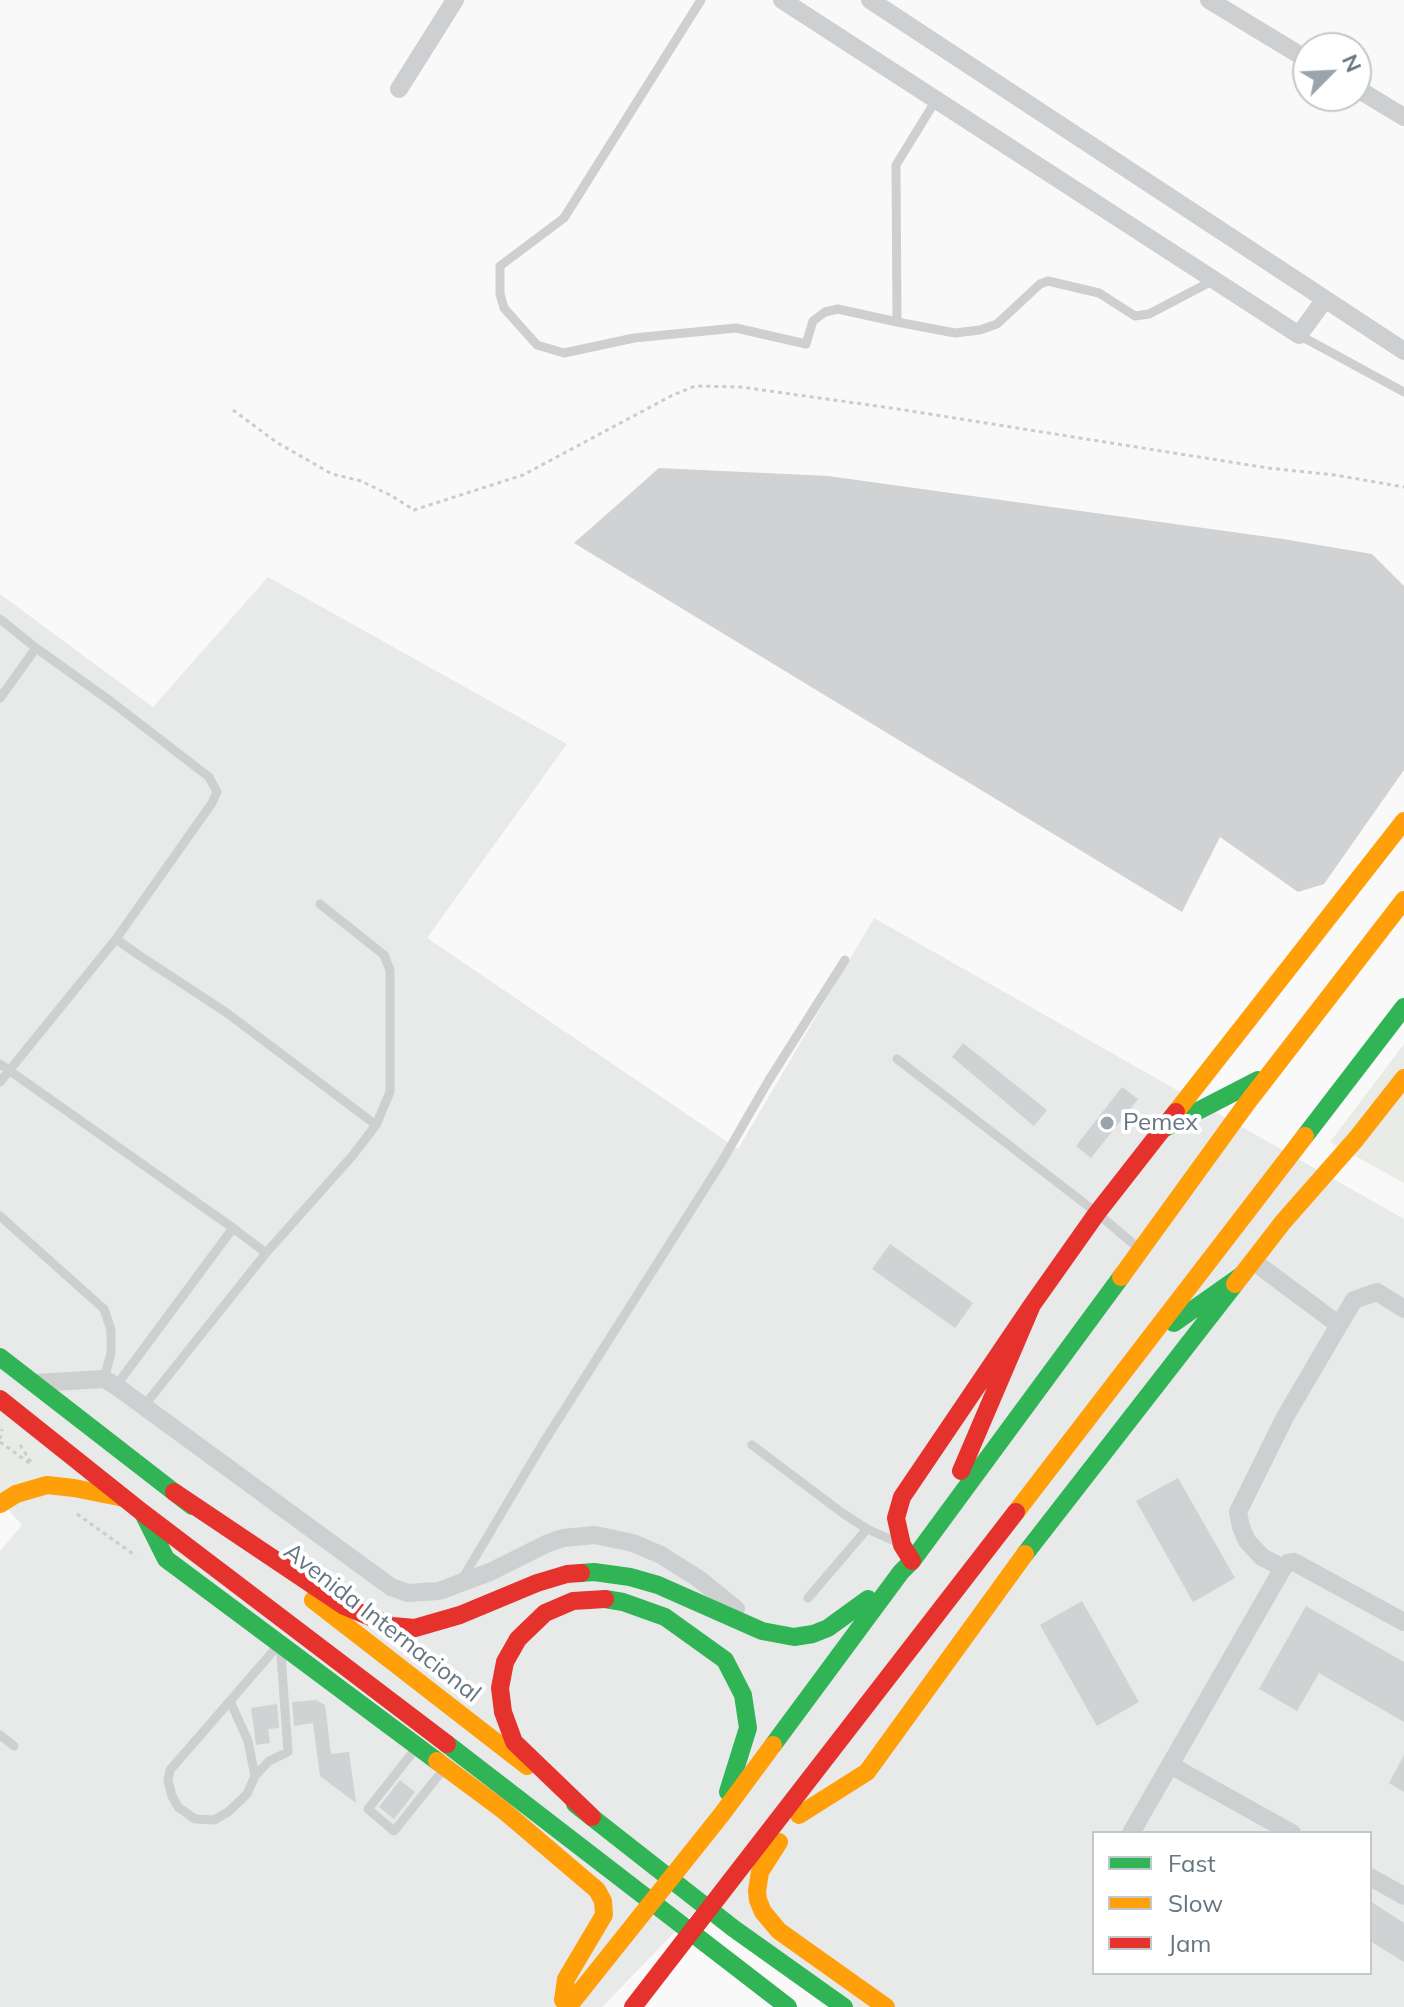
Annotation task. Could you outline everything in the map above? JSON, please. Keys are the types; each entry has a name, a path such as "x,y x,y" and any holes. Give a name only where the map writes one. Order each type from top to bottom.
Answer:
{"main road":[{"path":"568,2007 722,1814 905,1559 896,1518 902,1497 1032,1305 1097,1213 1404,821"},
{"path":"174,1492 344,1606 392,1626 415,1628 460,1615 537,1583 567,1574 594,1572 658,1585 762,1631 794,1637 828,1628 845,1618 940,1520 1247,1103 1404,900"},
{"path":"633,2007 1404,1007"},
{"path":"1161,1130 1268,1075"},
{"path":"799,1815 867,1772 1020,1560 1283,1222 1356,1139 1404,1078"},
{"path":"1148,1341 1248,1268"},
{"path":"940,1520 1032,1305"},
{"name":"Avenida Internacional","path":"0,1357 733,1928 844,2007"},
{"path":"0,1399 143,1513 788,2007"},
{"path":"0,1504 16,1494 47,1485 124,1498"},
{"path":"143,1513 166,1559 503,1810 597,1890 603,1901 604,1915 566,1979 562,2007"},
{"path":"592,1817 514,1742 503,1712 500,1688 505,1662 518,1639 545,1613 573,1601 601,1598 623,1602 665,1617 725,1660 743,1695 748,1728 722,1814"},
{"path":"866,1706 855,1738 766,1860 760,1872 757,1891 763,1912 779,1931 886,2007"}],"street":[{"path":"399,89 455,0"},
{"path":"782,0 1299,335 1325,299"},
{"path":"870,0 1404,351"},
{"path":"1209,0 1292,50"},
{"path":"1372,98 1404,117"},
{"path":"1248,1268 1339,1325"},
{"path":"1283,1568 1262,1557 1247,1541 1238,1512 1285,1417 1354,1300 1377,1292 1404,1309"},
{"path":"34,1383 110,1383 391,1587 408,1593 439,1591 490,1572 554,1541 595,1535 633,1543 661,1555 724,1598 762,1631"},
{"path":"1132,1831 1288,1563 1294,1562 1404,1622"},
{"path":"1170,1765 1288,1831"},
{"path":"1372,1878 1404,1896"}],"lane":[{"path":"701,0 564,218 500,266 500,294 504,308 537,345 564,353 634,338 736,328 806,344 813,321 825,312 838,309 955,333 980,330 997,324 1040,284 1048,281 1099,293 1135,316 1149,314 1214,280"},
{"path":"897,322 896,165 936,100"},
{"path":"1299,335 1404,392"},
{"path":"0,619 209,777 217,792 116,939 0,1082"},
{"path":"0,698 36,648"},
{"path":"144,1406 266,1253 353,1155 376,1125 390,1092 390,970 384,955 320,904"},
{"path":"116,939 227,1013 376,1125"},
{"path":"459,1584 542,1445 845,960"},
{"path":"897,1059 1141,1250"},
{"path":"0,1064 266,1253"},
{"path":"0,1216 104,1309 111,1330 110,1383"},
{"path":"110,1383 233,1228"},
{"path":"752,1445 905,1559"},
{"path":"808,1598 867,1529"},
{"path":"280,1644 288,1752 269,1761 255,1776 247,1794 228,1812 214,1820 195,1819 178,1807 172,1796 168,1781 170,1770 280,1644"},
{"path":"230,1701 248,1741 255,1776"},
{"path":"0,1735 14,1746"},
{"path":"418,1746 368,1809 394,1831 445,1767"}],"path":[{"path":"233,410 276,442 321,469 361,481 414,510 523,475 695,386 741,387 898,409 1404,487"},
{"path":"0,1442 35,1467 20,1445"},
{"path":"67,1507 141,1560"}],"shaded area":[{"path":"268,577 567,744 427,938 738,1149 874,918 1404,1219 1404,2007 851,2007 705,1901 602,2007 0,2007 0,1551 22,1525 0,1501 0,594 153,707"},
{"path":"1404,1044 1404,1183 1330,1142"},
{"path":"0,1414 79,1476 0,1491"}],"building":[{"path":"659,468 828,476 1372,554 1404,586 1404,770 1324,884 1298,892 1220,837 1182,912 574,543"},
{"path":"963,1043 1047,1110 1034,1126 952,1057"},
{"name":"Pemex","path":"1122,1087 1138,1099 1091,1158 1076,1146"},
{"path":"890,1244 973,1303 955,1328 872,1269"},
{"path":"1178,1478 1235,1578 1193,1602 1136,1501"},
{"path":"1082,1601 1139,1702 1097,1726 1040,1625"},
{"path":"1306,1606 1404,1662 1404,1722 1319,1673 1297,1711 1259,1689"},
{"path":"316,1700 325,1705 331,1754 349,1752 356,1803 320,1776 313,1723 294,1726 292,1702"},
{"path":"277,1704 279,1728 268,1729 270,1743 256,1745 251,1708"},
{"path":"1404,1755 1404,1792 1389,1783"},
{"path":"400,1780 415,1792 394,1819 379,1807"},
{"path":"1372,1902 1404,1923 1404,1962 1372,1942"}],"traffic: fast":[{"path":"1305,1136 1404,1007"},
{"path":"1161,1130 1258,1080"},
{"path":"1174,1323 1242,1275"},
{"path":"773,1745 1121,1277"},
{"path":"1025,1554 1235,1284"},
{"path":"0,1357 192,1506"},
{"path":"143,1513 166,1559 437,1761"},
{"path":"581,1573 630,1577 658,1585 762,1631 794,1637 828,1628 868,1599"},
{"path":"605,1599 665,1617 725,1660 743,1695 748,1728 728,1792"},
{"path":"447,1744 788,2007"},
{"path":"575,1804 733,1928 844,2007"}],"traffic: slow":[{"path":"1176,1112 1404,821"},
{"path":"1121,1277 1247,1103 1404,900"},
{"path":"1235,1284 1404,1078"},
{"path":"1016,1512 1305,1136"},
{"path":"0,1504 16,1494 47,1485 124,1498"},
{"path":"799,1815 867,1772 1025,1554"},
{"path":"313,1600 527,1766"},
{"path":"568,2007 773,1745"},
{"path":"437,1761 503,1810 597,1890 603,1901 604,1915 566,1979 563,2000"},
{"path":"779,1842 760,1872 757,1891 763,1912 779,1931 886,2007"}],"traffic: jam":[{"path":"912,1561 902,1545 896,1518 902,1497 1097,1213 1176,1112"},
{"path":"961,1471 1032,1305"},
{"path":"0,1399 143,1513 447,1744"},
{"path":"174,1492 344,1606 392,1626 415,1628 460,1615 537,1583 581,1573"},
{"path":"633,2007 1016,1512"},
{"path":"592,1817 514,1742 503,1712 500,1688 505,1662 518,1639 545,1613 573,1601 605,1599"}],"place":[{"name":"Pemex","path":"1107,1123"}]}
